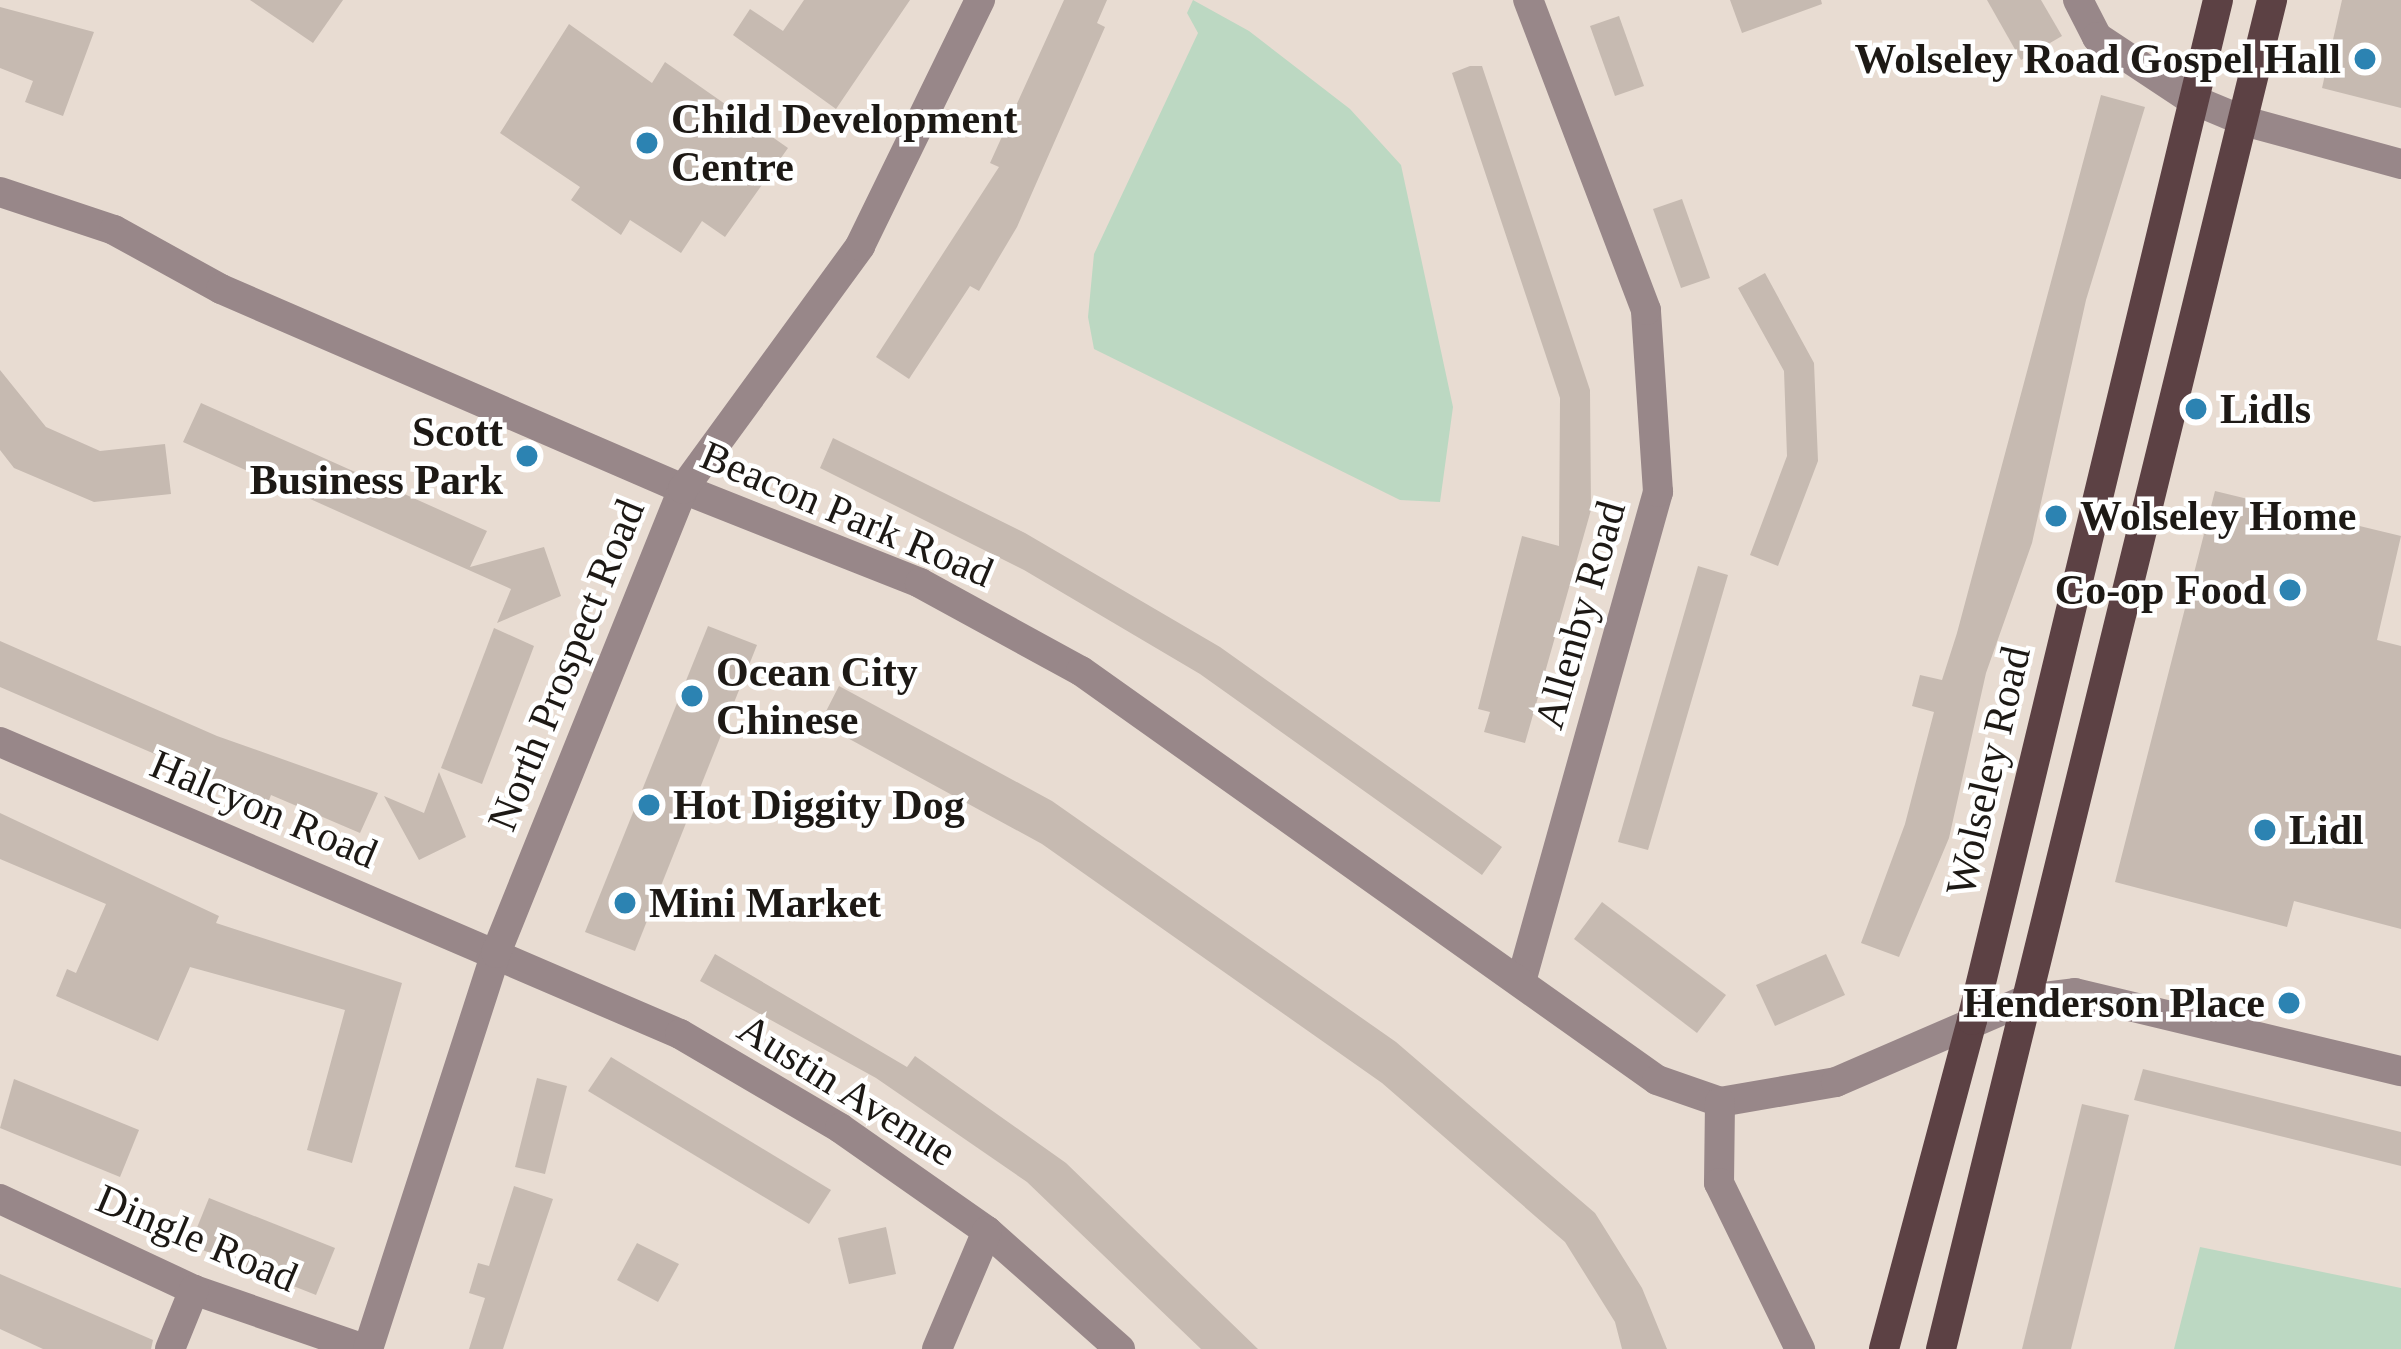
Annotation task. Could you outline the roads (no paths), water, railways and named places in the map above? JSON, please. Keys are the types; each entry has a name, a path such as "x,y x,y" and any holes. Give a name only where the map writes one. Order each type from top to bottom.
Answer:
{"main road":[{"name":"Wolseley Road","path":"1884,1349 1972,1020 2189,98 2218,0"},
{"path":"1941,1349 2272,0"}],"street":[{"name":"North Prospect Road","path":"366,1349 496,953 683,489 860,246 980,0"},
{"name":"Allenby Road","path":"1522,978 1658,492 1646,310 1528,0"},
{"path":"2078,0 2097,37 2189,98 2244,121 2401,164"},
{"name":"Beacon Park Road","path":"0,192 114,230 221,289 683,489 920,583 1081,671 1522,978 1657,1080 1720,1102 1836,1082 1972,1020"},
{"name":"Halcyon Road","path":"0,742 496,953"},
{"name":"Austin Avenue","path":"496,953 680,1034 840,1128 987,1231 1120,1349"},
{"path":"1972,1020 2028,999 2075,993 2401,1071"},
{"path":"1720,1102 1718,1183 1800,1349"},
{"name":"Dingle Road","path":"0,1199 194,1289 366,1349"},
{"path":"937,1349 987,1231"},
{"path":"170,1349 194,1289"}],"place":[{"name":"Wolseley Road Gospel Hall","path":"2365,59"},
{"name":"Child Development Centre","path":"647,143"},
{"name":"Lidls","path":"2196,409"},
{"name":"Scott Business Park","path":"527,456"},
{"name":"Wolseley Home","path":"2056,516"},
{"name":"Co-op Food","path":"2290,590"},
{"name":"Ocean City Chinese","path":"692,696"},
{"name":"Hot Diggity Dog","path":"649,805"},
{"name":"Lidl","path":"2265,830"},
{"name":"Mini Market","path":"625,903"},
{"name":"Henderson Place","path":"2289,1003"}]}
